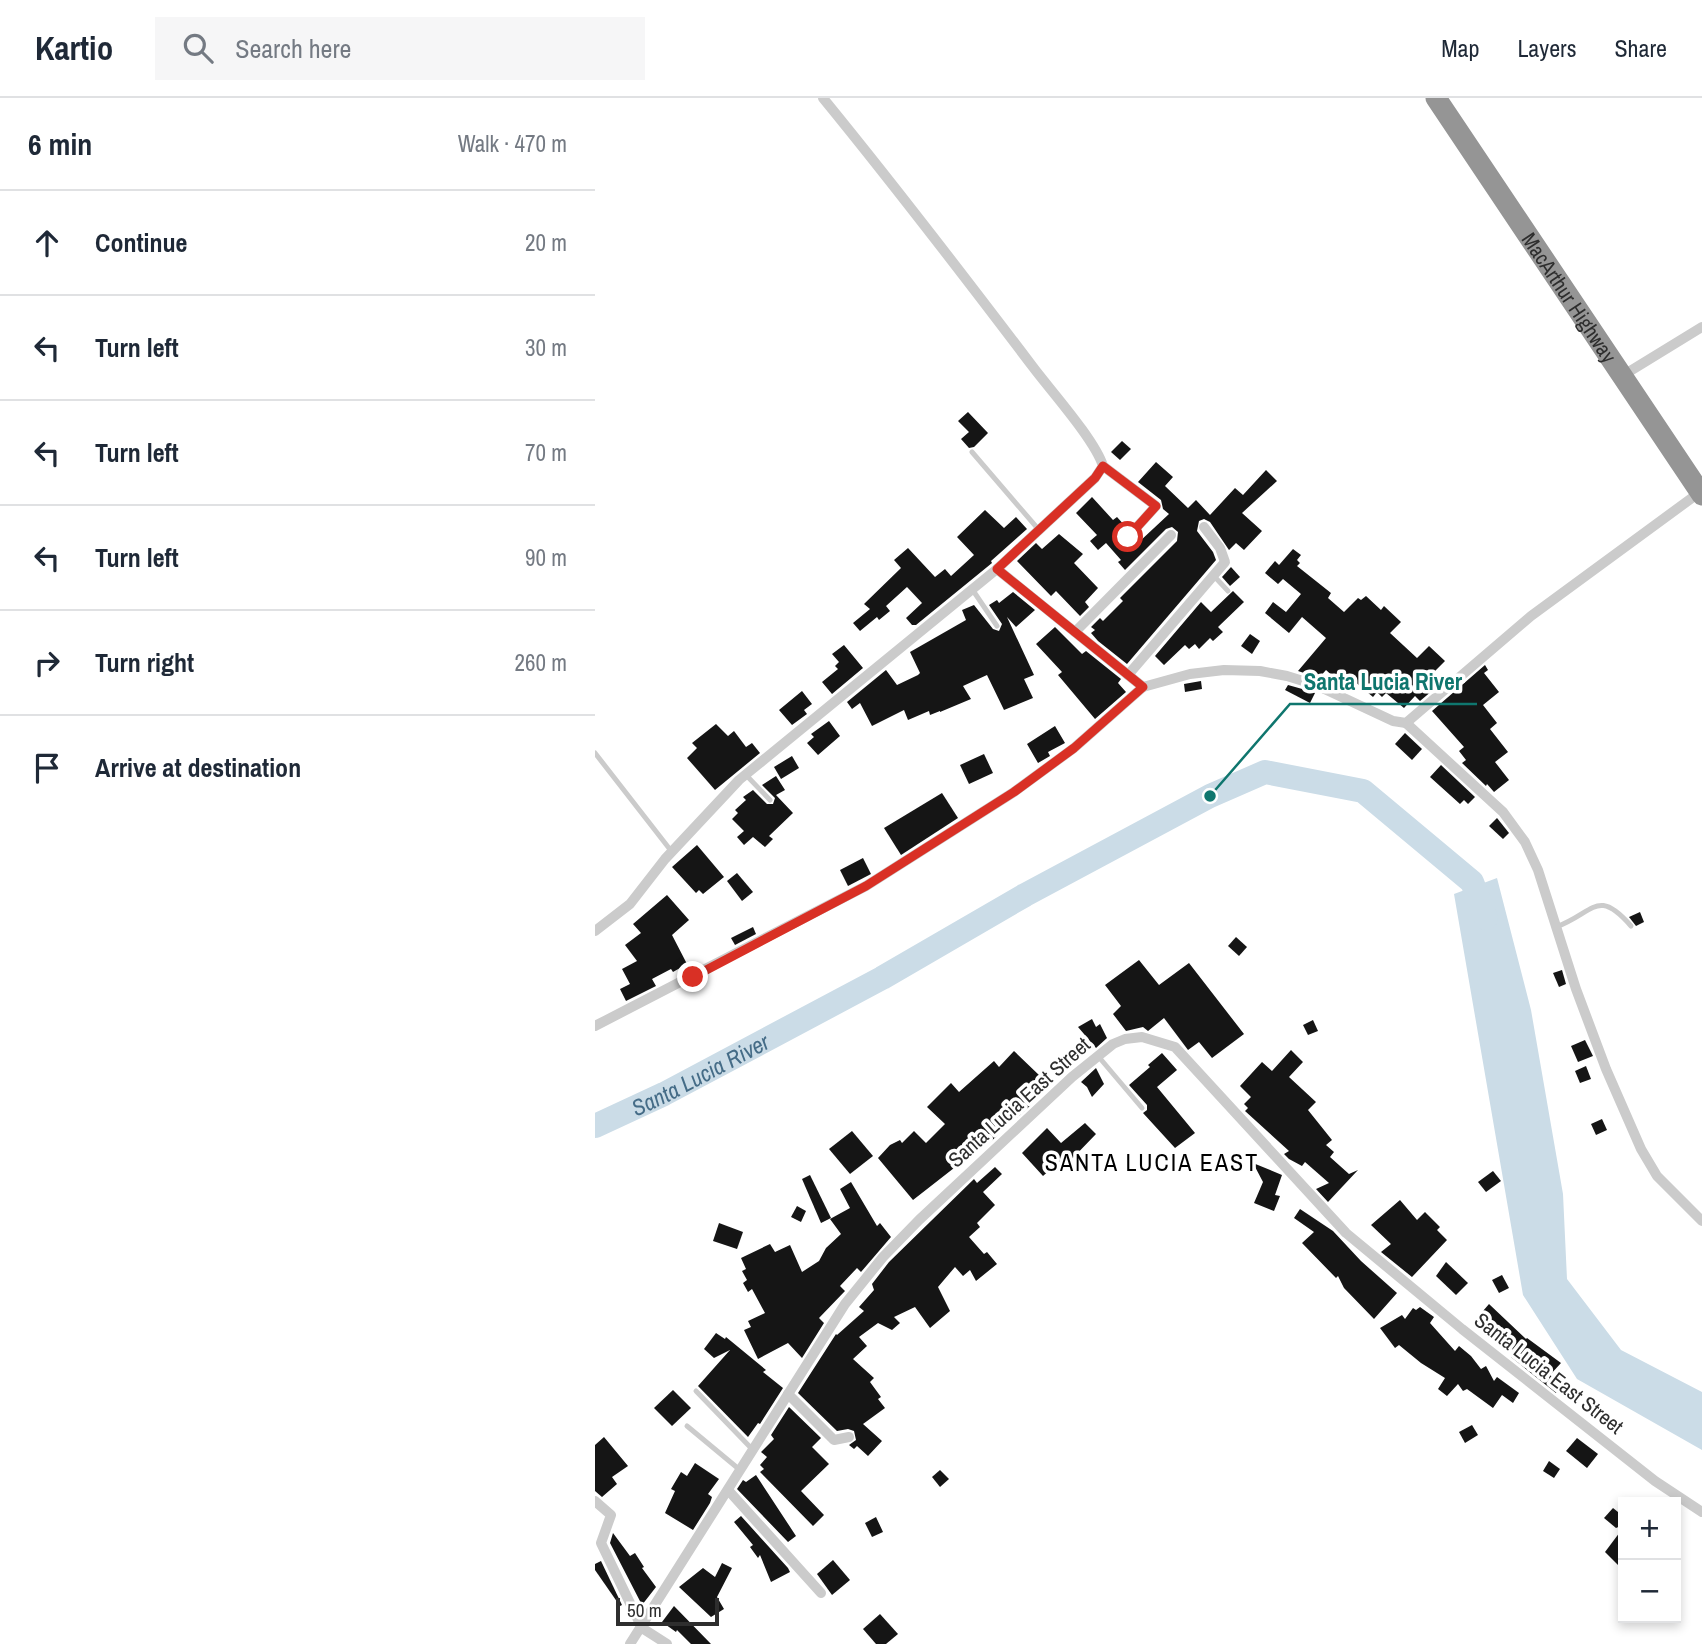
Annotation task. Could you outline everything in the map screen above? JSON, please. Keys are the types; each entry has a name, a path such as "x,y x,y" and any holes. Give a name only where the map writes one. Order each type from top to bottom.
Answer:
{"highway":[{"name":"MacArthur Highway","path":"1436,98 1701,494"}],"street":[{"path":"823,98 886,174 1044,381 1097,452 1103,466 1156,506 1128,537"},
{"path":"1622,376 1702,327"},
{"path":"595,931 630,904 672,852 746,775 997,569 1095,478 1103,466"},
{"path":"1406,723 1531,616 1701,494"},
{"path":"1128,675 1225,562 1225,557 1204,527"},
{"path":"1075,632 1171,535"},
{"path":"997,569 1143,687"},
{"path":"595,1027 866,886 1014,792 1074,748 1143,687 1190,674 1224,670 1278,673 1316,685 1393,721 1406,723 1508,817 1534,858 1606,1069 1641,1149 1662,1182 1702,1221"},
{"name":"Santa Lucia East Street","path":"630,1644 845,1304 883,1257 1031,1115 1098,1056 1113,1044 1125,1039 1142,1037 1175,1047 1346,1233 1461,1329 1655,1481 1702,1511"},
{"path":"788,1394 834,1440 849,1437"},
{"path":"727,1490 821,1593"},
{"path":"595,1501 611,1515 601,1543 642,1628 667,1644"}],"lane":[{"path":"972,452 1039,530"},
{"path":"1213,575 1228,591"},
{"path":"972,589 997,626"},
{"path":"595,752 672,852"},
{"path":"746,775 770,800"},
{"path":"1556,927 1580,916 1595,905 1602,904 1614,909 1631,926"},
{"path":"1098,1056 1142,1108"},
{"path":"696,1391 753,1450"},
{"path":"687,1426 740,1470"}],"water":[{"path":"1497,878 1531,1010 1563,1194 1567,1279 1621,1350 1702,1392 1702,1450 1577,1379 1523,1295 1454,894"}],"building":[{"path":"968,412 988,433 974,447 969,448 961,439 969,432 958,421"},
{"path":"1122,441 1131,449 1120,460 1111,452"},
{"path":"1156,462 1173,477 1165,486 1188,508 1196,500 1210,515 1235,488 1243,495 1266,470 1277,481 1242,513 1262,531 1244,550 1236,543 1229,550 1210,522 1204,519 1199,521 1197,531 1216,560 1127,664 1098,641 1091,633 1095,630 1091,627 1100,618 1103,621 1123,601 1120,598 1177,541 1178,532 1172,527 1166,529 1125,570 1118,562 1121,560 1106,543 1098,550 1090,541 1097,535 1076,513 1092,497 1113,520 1117,517 1126,527 1121,535 1122,542 1130,545 1137,539 1139,542 1169,514 1163,509 1161,500 1138,482"},
{"path":"985,510 1004,528 1016,517 1027,529 991,561 992,563 916,625 912,625 906,618 922,603 907,587 886,606 890,611 879,620 877,617 860,631 853,623 870,609 864,604 901,568 894,560 908,548 935,577 945,569 951,576 974,555 957,537"},
{"path":"1059,534 1083,554 1074,563 1098,588 1085,602 1089,607 1080,616 1056,591 1051,596 1017,561 1036,543 1042,549"},
{"path":"1293,549 1301,555 1297,566 1331,593 1328,598 1344,612 1358,598 1361,600 1366,596 1381,610 1384,606 1401,622 1390,633 1417,658 1429,646 1445,661 1430,676 1439,685 1420,701 1415,696 1404,708 1386,693 1382,697 1377,692 1373,697 1354,681 1347,689 1326,670 1319,678 1298,671 1326,638 1302,617 1289,633 1265,613 1273,602 1286,612 1301,594 1283,579 1278,584 1265,573 1275,561 1279,565"},
{"path":"1231,567 1240,577 1230,586 1222,577"},
{"path":"1233,591 1244,602 1218,627 1223,632 1213,641 1210,638 1199,649 1195,644 1189,649 1185,645 1164,665 1155,656 1201,602 1211,612"},
{"path":"1013,592 1035,610 1016,627 1007,617 1034,675 1024,679 1033,698 1004,710 987,675 963,686 971,699 940,712 930,715 929,711 908,720 904,710 872,726 860,703 852,709 847,702 886,670 897,685 918,675 920,673 910,652 966,620 962,610 974,605 993,629 999,631 1002,624 989,605 997,600 999,603"},
{"path":"1055,627 1082,654 1086,651 1121,679 1118,683 1126,692 1095,719 1058,675 1062,672 1036,644"},
{"path":"1250,634 1260,641 1252,654 1241,646"},
{"path":"844,645 863,668 832,694 822,682 838,669 835,666 839,662 832,654"},
{"path":"1485,665 1488,670 1484,673 1499,692 1483,705 1497,723 1490,729 1508,752 1495,762 1509,780 1494,792 1462,763 1466,760 1459,751 1464,747 1432,711"},
{"path":"1201,681 1202,689 1185,692 1184,684"},
{"path":"1288,685 1315,693 1310,703 1285,690"},
{"path":"802,691 812,704 804,710 807,714 792,725 779,710"},
{"path":"829,721 840,736 818,755 807,743 814,737 811,734"},
{"path":"716,724 728,736 734,731 746,747 752,743 760,753 715,790 687,758 697,748 692,743"},
{"path":"1055,726 1065,743 1048,752 1050,756 1038,763 1027,744"},
{"path":"1405,733 1422,749 1412,760 1395,744"},
{"path":"984,754 993,773 969,784 960,765"},
{"path":"792,756 799,768 781,779 774,767"},
{"path":"1441,765 1475,797 1468,804 1464,800 1460,804 1430,777"},
{"path":"776,776 785,790 776,795 793,813 769,836 773,839 765,847 753,837 744,845 737,837 744,831 732,819 738,813 735,810 746,800 743,797 753,790 767,804 773,804 775,798 762,785"},
{"path":"942,793 958,818 901,855 884,828"},
{"path":"1497,818 1509,833 1503,839 1489,826"},
{"path":"697,845 724,877 703,894 699,890 696,893 672,867"},
{"path":"863,858 871,874 848,886 840,870"},
{"path":"737,873 753,892 742,901 727,881"},
{"path":"667,895 689,920 672,935 687,964 652,979 656,986 626,1001 620,989 630,984 622,969 637,961 625,945 641,933 633,924"},
{"path":"1640,912 1644,922 1636,926 1629,917"},
{"path":"753,927 756,934 735,945 731,938"},
{"path":"1236,937 1247,947 1239,956 1228,946"},
{"path":"1139,960 1159,985 1189,963 1244,1034 1212,1058 1199,1042 1188,1050 1164,1018 1148,1031 1143,1027 1126,1031 1113,1014 1121,1006 1105,985"},
{"path":"1562,970 1566,984 1559,987 1553,973"},
{"path":"1092,1019 1096,1027 1100,1024 1107,1038 1096,1048 1078,1027"},
{"path":"1313,1020 1318,1031 1308,1035 1303,1025"},
{"path":"1585,1040 1593,1056 1578,1062 1571,1046"},
{"path":"1291,1050 1303,1062 1289,1077 1316,1102 1308,1110 1332,1140 1326,1145 1334,1152 1330,1157 1349,1174 1358,1170 1328,1202 1316,1189 1329,1183 1305,1162 1302,1166 1289,1159 1284,1154 1289,1151 1245,1111 1248,1108 1244,1104 1251,1097 1240,1086 1262,1062 1272,1071"},
{"path":"1014,1051 1040,1076 1024,1093 1033,1103 1017,1118 1014,1115 998,1131 1000,1133 987,1145 985,1143 965,1163 963,1161 913,1200 878,1158 890,1145 900,1140 902,1143 914,1131 926,1143 945,1124 927,1107 951,1083 959,1092 994,1061 999,1067"},
{"path":"1162,1053 1177,1070 1157,1087 1195,1133 1175,1148 1143,1113 1147,1110 1147,1105 1129,1085"},
{"path":"1586,1066 1591,1079 1580,1083 1575,1071"},
{"path":"1096,1068 1104,1084 1092,1097 1081,1082"},
{"path":"1602,1119 1607,1130 1596,1135 1591,1124"},
{"path":"1085,1123 1096,1134 1068,1163 1066,1161 1055,1172 1052,1168 1043,1176 1022,1153 1047,1128 1061,1143"},
{"path":"852,1131 873,1156 850,1174 829,1149"},
{"path":"1253,1163 1282,1175 1275,1195 1280,1196 1274,1211 1254,1203 1263,1182"},
{"path":"995,1167 1002,1174 983,1192 995,1205 977,1223 980,1227 969,1237 997,1264 976,1281 970,1270 963,1276 955,1267 938,1287 950,1311 930,1328 915,1307 894,1317 900,1323 892,1330 878,1323 859,1337 867,1346 853,1359 874,1378 870,1382 885,1408 863,1424 882,1441 868,1456 857,1446 854,1449 849,1445 856,1440 854,1431 837,1431 798,1393 836,1334 864,1311 859,1307 874,1290 872,1284 889,1262 974,1179 977,1183"},
{"path":"1493,1171 1501,1181 1486,1192 1478,1182"},
{"path":"810,1175 831,1218 821,1223 802,1179"},
{"path":"851,1182 877,1226 880,1223 891,1237 861,1272 857,1268 840,1286 845,1291 819,1318 824,1323 802,1358 788,1343 758,1359 744,1330 751,1327 748,1321 765,1313 752,1289 748,1292 743,1283 747,1280 742,1271 746,1269 741,1258 770,1244 775,1252 790,1245 802,1272 819,1261 826,1248 841,1234 830,1219 850,1208 840,1189"},
{"path":"1400,1200 1417,1220 1425,1212 1440,1227 1437,1230 1447,1240 1412,1277 1381,1252 1391,1244 1371,1225"},
{"path":"797,1206 806,1211 801,1222 791,1217"},
{"path":"1300,1209 1333,1231 1397,1293 1374,1319 1344,1288 1338,1276 1336,1278 1302,1243 1314,1232 1294,1218"},
{"path":"719,1223 743,1232 737,1249 713,1241"},
{"path":"1446,1262 1468,1283 1456,1295 1436,1276"},
{"path":"1502,1275 1509,1288 1499,1293 1492,1280"},
{"path":"1489,1304 1526,1339 1561,1363 1550,1375 1562,1384 1556,1393 1511,1357 1514,1353 1477,1318"},
{"path":"1420,1307 1434,1317 1430,1323 1455,1351 1459,1346 1481,1369 1486,1366 1494,1381 1497,1377 1519,1393 1513,1403 1502,1395 1493,1408 1467,1389 1463,1391 1458,1384 1447,1396 1438,1389 1445,1378 1399,1345 1395,1348 1380,1328 1402,1315 1405,1319 1413,1308 1416,1310"},
{"path":"716,1333 725,1339 726,1337 783,1388 760,1424 758,1423 748,1437 698,1386 730,1350 714,1358 704,1349"},
{"path":"673,1390 691,1408 672,1426 654,1408"},
{"path":"789,1407 821,1438 812,1447 829,1464 801,1491 824,1515 813,1526 760,1472 764,1469 760,1465 767,1457 761,1452 774,1439 771,1435"},
{"path":"1472,1425 1478,1435 1465,1443 1459,1432"},
{"path":"604,1437 628,1466 612,1477 617,1484 602,1497 595,1491 595,1445"},
{"path":"1577,1438 1598,1454 1587,1468 1566,1451"},
{"path":"1549,1461 1560,1469 1554,1478 1543,1471"},
{"path":"695,1463 719,1479 708,1494 712,1497 710,1503 693,1530 665,1513 675,1491 671,1489 681,1472 687,1476"},
{"path":"940,1470 949,1479 940,1487 932,1477"},
{"path":"756,1475 796,1536 788,1542 737,1489 743,1480 746,1482"},
{"path":"1613,1508 1618,1512 1618,1527 1616,1528 1604,1518"},
{"path":"741,1516 790,1572 771,1582 760,1555 758,1558 750,1547 753,1545 734,1522"},
{"path":"876,1517 883,1532 872,1537 865,1523"},
{"path":"613,1533 630,1556 635,1553 656,1587 642,1605 610,1543"},
{"path":"1618,1535 1618,1565 1605,1552"},
{"path":"833,1560 850,1580 832,1595 817,1574"},
{"path":"601,1561 622,1605 620,1606 595,1570 595,1564"},
{"path":"722,1563 732,1568 717,1597 724,1609 711,1617 679,1587 703,1568 715,1577"},
{"path":"674,1606 711,1644 691,1644 677,1630 676,1632 662,1622"},
{"path":"880,1614 898,1634 886,1644 876,1644 863,1629"}],"waterway":[{"name":"Santa Lucia River","path":"595,1126 664,1094 882,978 1025,895 1210,796 1265,772 1363,791 1472,882 1486,918"}],"place":[{"name":"Santa Lucia River","path":"1210,796"}],"district":[{"name":"SANTA LUCIA EAST","path":"1152,1162"}],"route":[{"path":"693,977 866,886 1014,792 1074,748 1143,687 997,569 1095,478 1103,466 1156,506 1128,537"}]}
